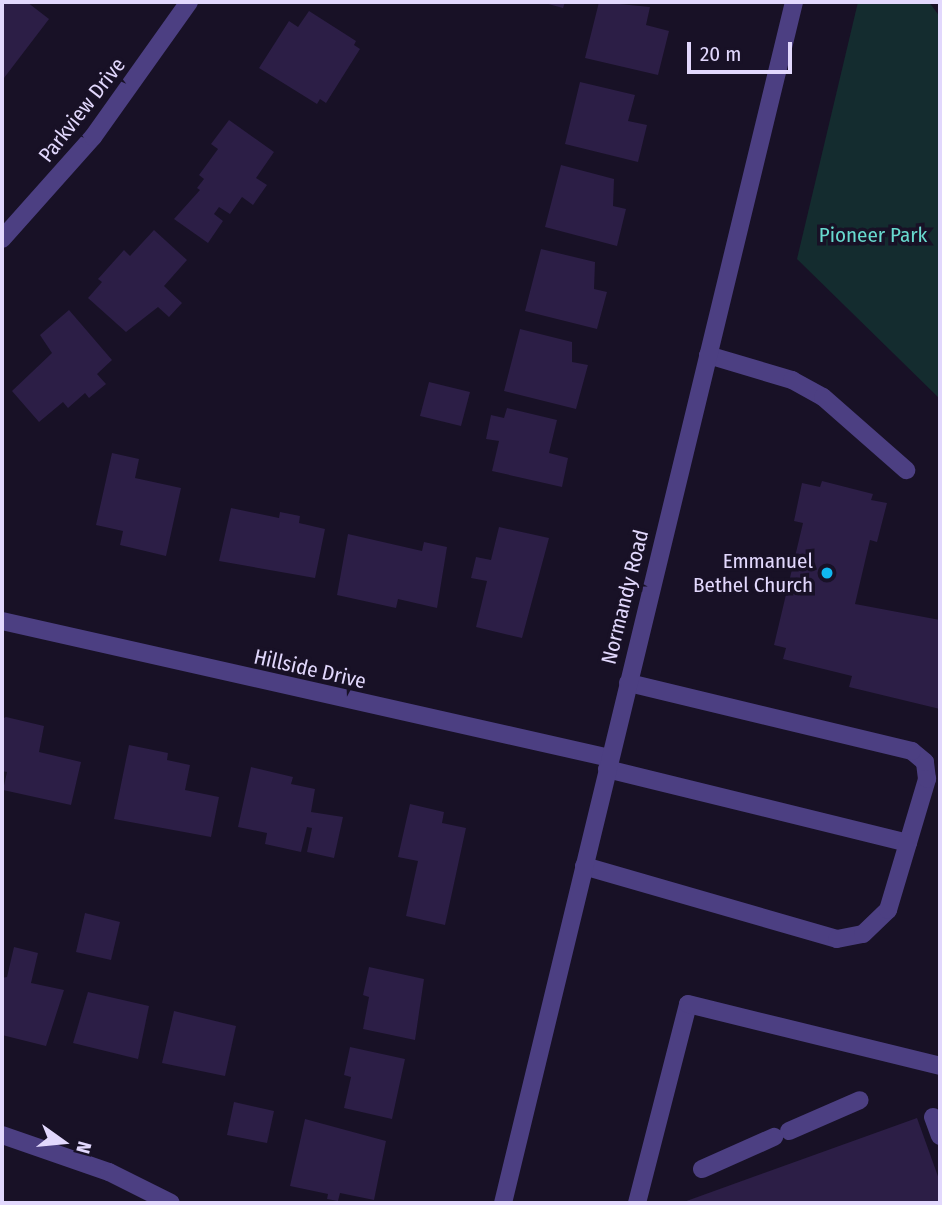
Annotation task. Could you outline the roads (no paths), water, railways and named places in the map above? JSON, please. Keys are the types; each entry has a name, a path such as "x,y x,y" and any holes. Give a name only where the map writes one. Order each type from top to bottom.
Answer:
{"street":[{"name":"Parkview Drive","path":"2,239 93,136 189,2"},
{"name":"Normandy Road","path":"503,1203 794,2"},
{"path":"708,355 792,380 823,397 906,470"},
{"name":"Hillside Drive","path":"2,621 608,764 908,843"},
{"path":"584,866 837,939 863,934 888,910 927,779 925,762 912,751 628,683"},
{"path":"636,1203 688,1004 940,1066"},
{"path":"702,1169 860,1100"},
{"path":"933,1117 940,1136"},
{"path":"2,1135 109,1172 171,1203"}],"place":[{"name":"Emmanuel Bethel Church","path":"827,573"}],"park label":[{"name":"Pioneer Park","path":"873,235"}]}
